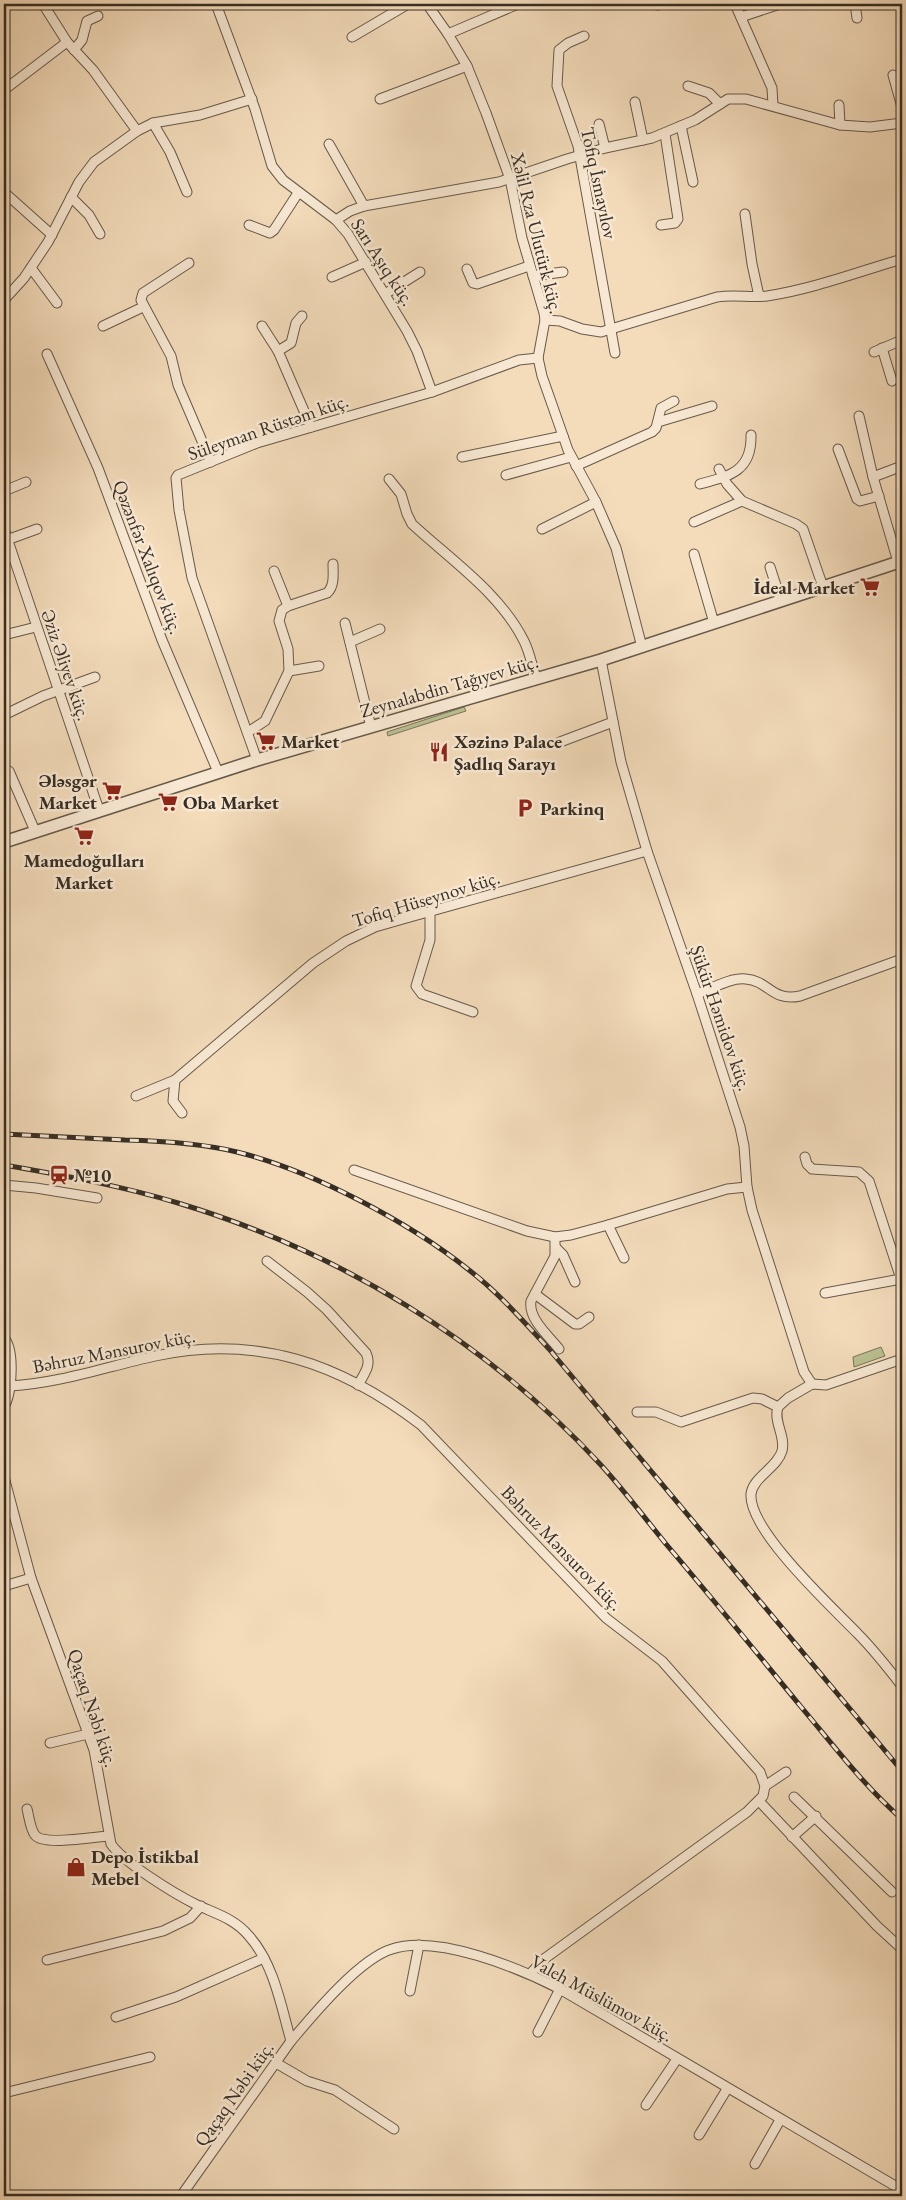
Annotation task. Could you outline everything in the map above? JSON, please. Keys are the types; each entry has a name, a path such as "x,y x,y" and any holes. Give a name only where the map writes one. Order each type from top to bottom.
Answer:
{"street":[{"path":"44,4 67,42 93,70 137,131"},
{"name":"Sarı Aşıq küç.","path":"216,4 252,99 272,166 283,180 298,193 336,220 366,262 417,351 432,392"},
{"path":"352,38 408,4"},
{"name":"Xəlil Rza Ulutürk küç.","path":"427,4 467,66 510,180 529,266 545,320 538,358 542,376 563,436 576,466 596,502 618,556 642,647"},
{"path":"448,34 518,4"},
{"path":"735,4 772,88 773,105"},
{"path":"855,4 857,18"},
{"path":"741,16 777,5"},
{"path":"74,50 82,40 87,21 98,16"},
{"name":"Tofiq İsmayılov","path":"584,36 568,43 559,50 556,78 579,156 616,353"},
{"path":"6,86 67,42"},
{"path":"380,99 467,66"},
{"path":"893,75 902,107"},
{"path":"688,86 710,93 720,104"},
{"path":"336,220 350,211 364,206 510,180 605,148 665,134 695,120 720,104 736,98 773,105 818,120 840,125 870,127 902,122"},
{"path":"4,300 31,268 52,235 79,182 94,162 137,131 153,123 200,115 252,99"},
{"path":"635,102 643,140"},
{"path":"839,105 840,125"},
{"path":"153,123 170,152 187,192"},
{"path":"599,124 605,148"},
{"path":"681,126 693,182"},
{"path":"662,225 675,223 678,219 665,134"},
{"path":"329,144 364,206"},
{"path":"4,192 52,235"},
{"path":"249,225 270,233 274,230 298,193"},
{"path":"71,197 89,215 100,234"},
{"path":"745,214 752,264 760,296"},
{"path":"545,320 560,321 591,331 611,330 717,297 726,295 760,296 835,279 902,258"},
{"path":"332,277 366,262"},
{"path":"190,263 143,293 141,300 171,356 178,385 211,462"},
{"path":"467,270 473,283 478,284 529,266"},
{"path":"31,268 58,303"},
{"path":"385,294 420,272"},
{"path":"533,276 563,272"},
{"path":"103,326 144,307"},
{"path":"278,351 291,342 296,323 302,316"},
{"path":"262,326 278,351 310,427"},
{"path":"892,381 878,350 902,340"},
{"name":"Qəzənfər Xalıqov küç.","path":"47,354 98,468 162,640 218,772"},
{"name":"Süleyman Rüstəm küç.","path":"257,760 192,578 175,483 178,475 258,444 310,427 432,392 519,360 538,358"},
{"path":"576,466 652,432 658,422 661,408 674,401"},
{"path":"658,422 712,406"},
{"path":"859,416 873,477 900,561"},
{"path":"700,484 724,478 740,468 746,462 752,446 751,435"},
{"path":"462,457 563,436"},
{"path":"838,449 857,499 860,501 879,496"},
{"path":"506,475 572,457"},
{"path":"873,477 902,466"},
{"path":"719,469 742,501 796,524 803,529 823,587"},
{"path":"390,478 401,494 412,524 493,598 520,635 536,678"},
{"path":"4,491 26,482"},
{"path":"694,522 742,501"},
{"path":"542,529 596,502"},
{"name":"Əziz Əliyev küç.","path":"4,529 6,540 99,810"},
{"path":"6,540 38,529"},
{"path":"694,554 714,623"},
{"name":"Zeynalabdin Tağıyev küç.","path":"4,842 257,760 602,660 900,561"},
{"path":"248,732 265,720 289,671 288,648 279,616 282,610 331,590 333,564"},
{"path":"770,567 781,601"},
{"path":"274,572 288,606"},
{"path":"345,623 371,727"},
{"path":"4,635 36,627"},
{"path":"350,642 380,629"},
{"name":"Şükür Həmidov küç.","path":"602,660 622,767 647,851 697,994 740,1127 744,1146 747,1187 752,1210 804,1372 812,1384"},
{"path":"289,671 319,666"},
{"path":"4,715 57,690 95,677"},
{"path":"560,742 613,722"},
{"path":"9,771 35,831"},
{"name":"Tofiq Hüseynov küç.","path":"136,1096 175,1080 332,949 375,927 647,851"},
{"path":"430,912 430,940 416,986 422,994 473,1012"},
{"path":"697,994 744,979 753,980 788,999 902,959"},
{"path":"175,1080 173,1101 182,1113"},
{"path":"805,1157 807,1164 812,1168 859,1172 869,1181 902,1281 825,1293"},
{"path":"354,1170 527,1231 555,1237 608,1225 727,1188 747,1187"},
{"path":"4,1185 36,1188 96,1198"},
{"path":"608,1225 624,1258"},
{"path":"555,1237 555,1256 530,1306 532,1314 559,1350"},
{"path":"556,1248 563,1255 575,1282"},
{"path":"267,1262 328,1310 366,1353 369,1365 358,1385"},
{"path":"535,1294 575,1324 579,1324 589,1317"},
{"path":"4,1338 9,1345 10,1352 10,1386 4,1407"},
{"name":"Bəhruz Mənsurov küç.","path":"10,1386 46,1383 156,1356 218,1348 284,1355 312,1364 358,1385 397,1407 421,1425 606,1618 662,1661 760,1772 765,1786"},
{"path":"902,1359 826,1385 812,1384 788,1398 778,1407 777,1421 783,1450 779,1459 751,1491 752,1504 758,1518 793,1568 861,1637 902,1686"},
{"path":"637,1412 656,1412 682,1422 754,1398 762,1398 778,1407"},
{"name":"Qaçaq Nəbi küç.","path":"4,1477 31,1578 98,1765 108,1836 111,1844 120,1855 171,1891 228,1918 252,1939 264,1958 291,2041 181,2196"},
{"path":"4,1586 31,1578"},
{"path":"50,1742 88,1734"},
{"path":"530,1974 544,1959 748,1812 759,1801 765,1786 786,1772"},
{"path":"794,1797 816,1816 892,1892"},
{"path":"759,1801 902,1949"},
{"path":"27,1809 33,1832 39,1839 54,1841 108,1836"},
{"path":"792,1837 816,1816"},
{"path":"48,1960 163,1931 190,1918 201,1906"},
{"path":"410,1991 419,1945"},
{"name":"Valeh Müslümov küç.","path":"291,2041 319,2009 363,1966 392,1948 419,1945 452,1950 530,1974 560,1989 902,2191"},
{"path":"116,2018 176,1997 264,1958"},
{"path":"538,2032 560,1989"},
{"path":"4,2093 150,2057"},
{"path":"646,2105 677,2059"},
{"path":"276,2063 307,2081 326,2085 335,2090 394,2129"},
{"path":"699,2135 727,2089"},
{"path":"756,2164 780,2120"},
{"path":"899,2196 902,2191"}],"green space":[{"path":"464,707 466,711 388,736 387,732"},
{"path":"881,1347 885,1356 854,1367 853,1357"}],"railway":[{"path":"4,1134 167,1142 210,1146 237,1152 266,1160 327,1185 389,1216 445,1252 491,1288 549,1349 902,1771"},
{"path":"4,1165 135,1191 237,1223 295,1247 352,1274 406,1305 459,1340 556,1419 600,1464 850,1766 875,1794 902,1819"}],"place":[{"name":"İdeal Market","path":"870,587"},
{"name":"Market","path":"266,741"},
{"name":"Xәzinә Palace Şadlıq Sarayı","path":"439,752"},
{"name":"Ələsgər Market","path":"112,791"},
{"name":"Oba Market","path":"168,802"},
{"name":"Parkinq","path":"525,808"},
{"name":"Mamedoğulları Market","path":"84,836"},
{"name":"№10","path":"59,1175"},
{"name":"Depo İstikbal Mebel","path":"76,1867"}]}
